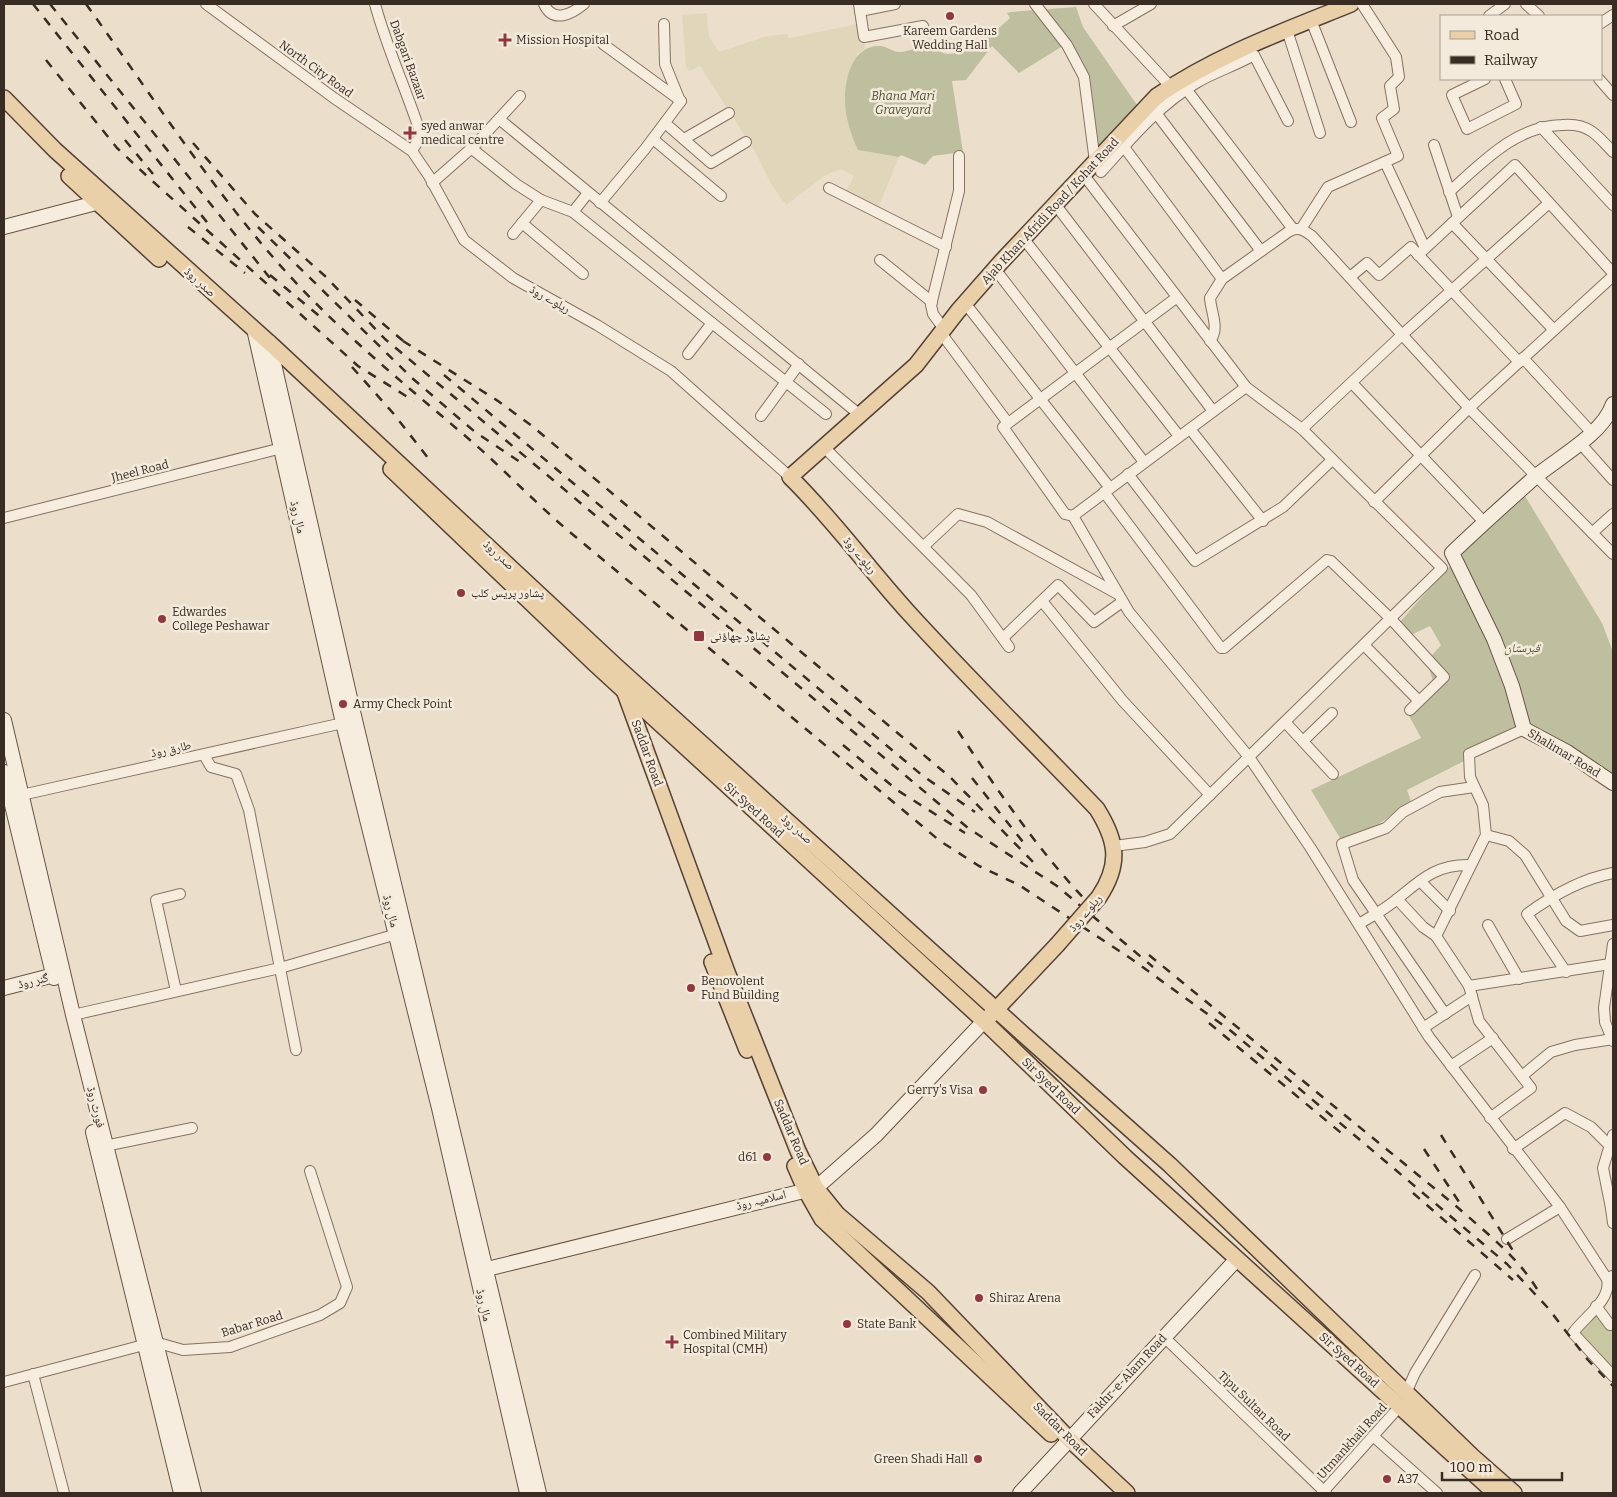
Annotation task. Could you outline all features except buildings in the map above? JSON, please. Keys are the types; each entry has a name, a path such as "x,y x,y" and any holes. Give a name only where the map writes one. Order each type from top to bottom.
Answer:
{"main road":[{"name":"Ajab Khan Afridi Road / Kohat Road","path":"790,478 916,365 995,268 1083,174 1098,167 1157,96 1234,51 1351,4"},
{"name":"صدر روڈ","path":"4,98 55,150 254,329 274,360 612,671 1170,1164 1403,1399"},
{"name":"صدر روڈ","path":"4,113 96,203 264,345 612,671"},
{"name":"ریلوے روڈ","path":"790,478 814,501 906,610 970,680 1097,809 1110,829 1115,863 1108,884 1057,945 984,1022"},
{"name":"Saddar Road","path":"612,671 624,690 642,755"},
{"name":"Saddar Road","path":"612,671 726,1000 822,1219 1066,1443 1115,1493"},
{"name":"Sir Syed Road","path":"624,690 984,1022 1236,1260 1514,1493"},
{"name":"Sir Syed Road","path":"1403,1399 1493,1492"},
{"name":"Saddar Road","path":"1066,1443 1127,1493"}],"street":[{"name":"North City Road","path":"206,4 334,98 412,151"},
{"name":"Dabgari Bazaar","path":"375,4 385,39 410,99 421,135 412,151"},
{"path":"544,4 550,12 562,16 571,14 584,4"},
{"path":"894,4 859,7 864,37 924,26"},
{"path":"1035,4 1067,45 1084,77 1098,167 1124,147 1156,113 1186,89 1254,55 1288,122"},
{"path":"1094,4 1112,26 1171,87"},
{"path":"1112,26 1151,4"},
{"path":"1210,341 1215,333 1215,327 1210,298 1222,279 1261,251 1297,229 1328,187 1398,156 1382,118 1394,109 1390,86 1399,77 1396,57 1362,4"},
{"path":"1490,15 1505,4"},
{"path":"1526,4 1538,15"},
{"path":"1602,22 1613,15"},
{"path":"1311,20 1351,122"},
{"path":"664,24 665,64 681,102"},
{"path":"1287,30 1320,133"},
{"path":"603,44 681,102"},
{"path":"1483,80 1452,95 1467,129 1516,104 1505,80"},
{"path":"1600,80 1613,95"},
{"path":"1186,89 1297,229 1312,236 1469,408 1613,554"},
{"path":"432,183 471,148 520,96"},
{"path":"600,203 653,140 681,102"},
{"path":"684,139 729,113"},
{"path":"1156,113 1261,251"},
{"path":"499,119 860,415"},
{"path":"665,122 711,163 746,142"},
{"path":"1449,192 1507,143 1527,131 1541,127 1575,124 1590,130 1613,152"},
{"path":"1541,127 1613,206"},
{"path":"653,140 721,196"},
{"path":"1434,145 1449,192 1455,220 1486,259 1554,330"},
{"path":"1124,147 1222,279"},
{"path":"471,148 516,184 541,200 573,212 826,414"},
{"name":"ریلوے روڈ","path":"412,151 464,240 513,278 597,325 671,372 790,478"},
{"path":"959,156 959,191 932,302 933,314 1008,423"},
{"path":"1385,162 1422,252 1452,290 1592,433"},
{"path":"1374,502 1469,408 1613,276 1613,273 1515,165 1422,252"},
{"path":"1083,174 1176,298 1246,387 1302,429 1442,568 1170,834 1145,842 1114,846"},
{"path":"830,188 946,247"},
{"path":"573,212 588,193"},
{"path":"513,234 541,200"},
{"path":"1302,429 1403,334 1549,202"},
{"path":"4,227 96,203"},
{"path":"1055,204 1213,412"},
{"path":"522,223 583,274"},
{"path":"1023,238 1180,436"},
{"path":"1350,277 1367,263 1379,275 1411,247 1422,252"},
{"path":"880,260 932,302"},
{"path":"995,268 1144,462"},
{"path":"1176,298 1008,423 1003,427 1003,431 1065,514 1073,516 1120,598 1203,705 1249,757 1310,847 1423,1028 1513,1149 1560,1207 1610,1277 1607,1292 1572,1333 1613,1376"},
{"path":"965,303 1040,399 1221,648 1224,648 1327,560 1331,561 1391,619 1444,677 1410,710"},
{"path":"688,354 712,323"},
{"name":"مال روڈ","path":"264,345 282,448 444,1107 482,1270 539,1493"},
{"name":"مال روڈ","path":"274,360 349,722 397,934 444,1107"},
{"path":"761,416 799,364"},
{"path":"1352,383 1485,523 1537,476 1592,433 1612,410"},
{"path":"1073,516 1246,387"},
{"path":"1190,428 1263,521"},
{"path":"1580,442 1613,480"},
{"path":"824,447 971,595 1009,647"},
{"name":"Jheel Road","path":"4,518 282,448"},
{"path":"1128,474 1196,561 1284,507 1332,460"},
{"path":"924,546 958,514 987,522 1120,598"},
{"path":"1592,533 1613,514"},
{"name":"Shalimar Road","path":"1485,523 1452,553 1494,639 1512,686 1524,729 1567,752 1613,784"},
{"path":"1003,638 1058,585 1094,622 1120,598"},
{"path":"1042,601 1122,700 1210,795"},
{"path":"1364,645 1419,701"},
{"path":"1303,741 1332,713"},
{"name":"فورٹ روڈ","path":"4,720 12,797"},
{"name":"طارق روڈ","path":"12,797 349,722"},
{"path":"1285,722 1333,774"},
{"path":"1436,936 1486,835 1483,805 1470,777 1469,754 1524,729"},
{"path":"204,755 212,767 236,774 249,810 296,1050"},
{"name":"فورٹ روڈ","path":"4,772 58,974 150,1343 194,1493"},
{"path":"1446,1014 1353,880 1342,844 1386,828 1403,812 1440,792 1474,787"},
{"path":"1486,835 1510,841 1525,855 1566,921 1580,931 1613,925"},
{"path":"1359,924 1397,899 1430,873 1452,865 1470,865"},
{"path":"1566,972 1527,914 1551,897 1596,877 1613,873"},
{"path":"1420,881 1450,911"},
{"path":"176,991 156,900 180,894"},
{"path":"1397,899 1423,927 1436,936 1470,991 1479,1021 1531,1088 1490,1118"},
{"path":"1488,924 1519,979"},
{"path":"73,1014 280,968 397,934"},
{"path":"1522,1076 1551,1052 1576,1045 1613,1040 1605,1022 1604,1008 1613,944"},
{"path":"1423,1028 1446,1014 1470,991 1519,979 1610,964"},
{"name":"فورٹ روڈ","path":"58,974 73,1014 101,1147"},
{"name":"گنر روڈ","path":"4,988 58,974"},
{"name":"اسلامیہ روڈ","path":"482,1270 810,1189 876,1135 984,1022"},
{"path":"1451,1066 1493,1038"},
{"path":"1513,1149 1565,1113 1612,1140 1603,1168 1612,1208 1613,1223"},
{"path":"101,1147 192,1128"},
{"path":"1604,1164 1613,1172"},
{"name":"Babar Road","path":"150,1343 183,1350 230,1346 320,1315 340,1303 347,1286 310,1171"},
{"path":"1507,1239 1560,1207"},
{"name":"Fakhr-e-Alam Road","path":"1020,1493 1236,1260"},
{"name":"مال روڈ","path":"482,1270 527,1493"},
{"name":"Utmankhail Road","path":"1324,1493 1403,1399 1415,1373 1475,1276"},
{"path":"1596,1306 1610,1325 1613,1324"},
{"name":"Tipu Sultan Road","path":"1164,1337 1324,1493"},
{"path":"4,1382 150,1343"},
{"name":"فورٹ روڈ","path":"150,1343 181,1493"},
{"path":"33,1374 64,1493"},
{"path":"1373,1436 1437,1493"}],"shaded area":[{"path":"707,13 709,37 719,52 767,36 787,34 789,38 862,23 865,48 857,54 858,150 899,157 879,206 846,191 854,176 841,169 826,175 786,205 771,184 754,150 700,66 689,71 686,67 682,15"}],"green space":[{"name":"Bhana Mari Graveyard","path":"1076,7 1083,27 1137,105 1091,155 1084,77 1066,44 1019,73 992,46 966,80 952,81 963,152 933,156 925,165 901,155 899,157 858,150 847,119 845,90 852,64 863,51 871,47 880,46 901,52 924,47 949,54 966,50 982,40 1010,18 1007,13"},
{"name":"قبرستان","path":"1525,496 1602,623 1613,652 1613,785 1527,729 1407,790 1411,801 1346,848 1311,790 1421,738 1406,710 1435,688 1427,661 1441,645 1430,626 1411,635 1397,625 1476,537"},
{"path":"1596,1306 1613,1326 1613,1376 1574,1335"}],"railway":[{"path":"33,4 210,226"},
{"path":"50,4 274,283"},
{"path":"86,4 233,209 309,297 355,341 477,446 565,528 940,841 979,866 1019,885 1130,958 1231,1031 1507,1264 1548,1308 1588,1360 1613,1386"},
{"path":"46,60 117,148 148,177 358,366 414,401"},
{"path":"125,140 153,174"},
{"path":"193,143 255,214 325,276 385,339 968,828 1057,886 1153,967"},
{"path":"188,227 245,273"},
{"path":"258,227 412,378 475,432 526,466"},
{"path":"270,275 324,320"},
{"path":"355,300 408,345"},
{"path":"403,341 498,401 532,426 950,777 1038,867"},
{"path":"352,367 393,413 432,463"},
{"path":"444,375 923,776 975,812"},
{"path":"958,731 1039,846 1095,910"},
{"path":"843,745 897,790 965,833"},
{"path":"972,778 1023,842"},
{"path":"1149,955 1456,1206 1510,1255 1537,1289"},
{"path":"1209,1023 1346,1137"},
{"path":"1441,1135 1515,1254"},
{"path":"1424,1149 1461,1205"},
{"path":"1413,1193 1513,1280"}],"place":[{"name":"Kareem Gardens Wedding Hall","path":"950,16"},
{"name":"Mission Hospital","path":"505,40"},
{"name":"syed anwar medical centre","path":"410,133"},
{"name":"پشاور پریس کلب","path":"461,593"},
{"name":"Edwardes College Peshawar","path":"162,619"},
{"name":"پشاور چھاؤنی","path":"699,636"},
{"name":"Army Check Point","path":"343,704"},
{"name":"Benovolent Fund Building","path":"691,988"},
{"name":"Gerry's Visa","path":"983,1090"},
{"name":"d61","path":"767,1157"},
{"name":"Shiraz Arena","path":"979,1298"},
{"name":"State Bank","path":"847,1324"},
{"name":"Combined Military Hospital (CMH)","path":"672,1342"},
{"name":"Green Shadi Hall","path":"978,1459"},
{"name":"A37","path":"1387,1479"}]}
